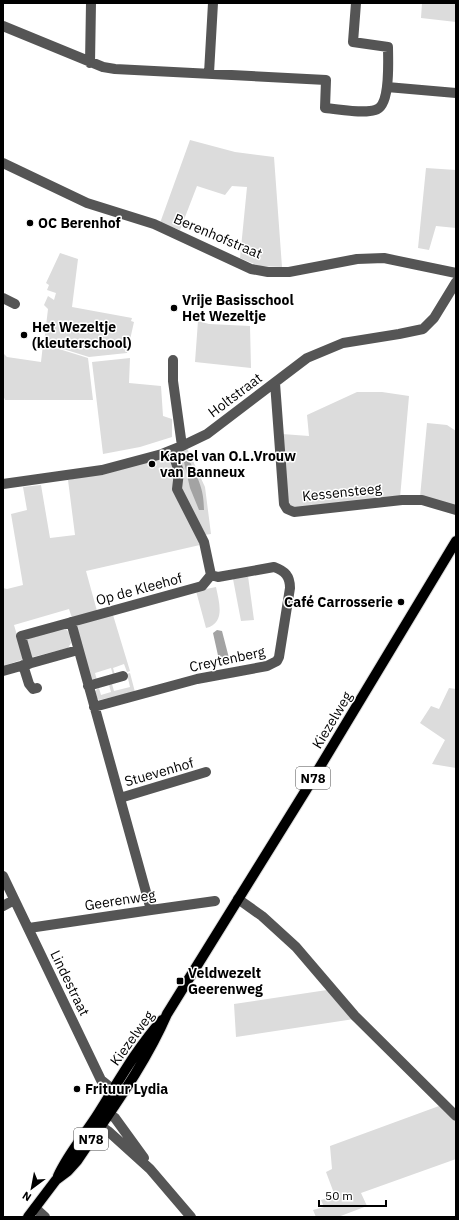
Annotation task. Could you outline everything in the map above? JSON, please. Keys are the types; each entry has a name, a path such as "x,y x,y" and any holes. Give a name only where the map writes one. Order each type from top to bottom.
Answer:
{"main road":[{"name":"Kiezelweg","path":"28,1217 56,1180 77,1161 97,1123 117,1092 150,1050 167,1014 306,790 456,542"}],"street":[{"path":"90,63 91,3"},
{"path":"209,74 213,3"},
{"path":"3,26 90,63 103,67 115,69 326,80 325,108 358,111 376,110 382,106 387,88 388,47 353,42 356,3"},
{"path":"387,88 456,93"},
{"name":"Berenhofstraat","path":"3,164 88,203 154,224 252,269 268,272 289,272 357,259 384,258 456,273"},
{"name":"Holtstraat","path":"3,484 102,470 162,454 182,446 207,434 307,358 343,344 422,329 434,318 456,282"},
{"path":"3,298 15,304"},
{"path":"173,360 182,446"},
{"name":"Kessensteeg","path":"275,383 284,504 287,509 294,512 402,500 422,500 456,510"},
{"path":"172,450 179,472 177,489 204,542 211,575"},
{"name":"Creytenberg","path":"94,707 197,679 267,666 277,661 279,657 290,588 288,576 281,569 274,567 218,577 211,575"},
{"name":"Op de Kleehof","path":"26,664 21,636 202,586 211,575"},
{"path":"71,622 151,910"},
{"path":"3,671 78,650"},
{"path":"26,664 29,684 33,689 37,688"},
{"path":"88,686 123,676"},
{"name":"Stuevenhof","path":"120,798 206,772"},
{"name":"Lindestraat","path":"3,876 101,1080 117,1092"},
{"path":"238,899 262,916 296,947 355,1016 456,1116"},
{"path":"3,906 14,900"},
{"name":"Geerenweg","path":"29,928 215,901"},
{"path":"105,1111 115,1118 150,1169"},
{"path":"97,1123 108,1130 150,1169 191,1217"},
{"path":"35,1208 45,1217"}],"shaded area":[{"path":"422,3 456,3 456,22 421,18"},
{"path":"190,140 235,152 274,157 282,267 259,266 240,258 247,187 232,186 225,195 197,186 180,230 160,223"},
{"path":"426,168 456,170 456,228 436,226 429,250 418,248"},
{"path":"60,253 78,259 72,307 132,318 131,321 134,322 127,353 89,357 44,343 48,309 44,305 48,296 54,300 56,293 47,290 49,285 46,283"},
{"path":"198,321 209,324 250,326 251,368 195,362"},
{"path":"43,344 88,358 93,400 5,400 3,395 3,353 7,357 41,362"},
{"path":"130,358 129,383 161,386 163,416 172,419 172,437 140,447 103,454 92,362"},
{"path":"357,392 382,392 409,396 400,498 293,509 287,502 282,434 309,436 307,415"},
{"path":"427,423 447,425 456,431 456,507 420,497"},
{"path":"187,448 205,487 211,534 204,535 181,487 178,457 181,451"},
{"path":"168,458 171,461 200,545 86,571 97,611 72,618 69,609 14,625 24,659 3,666 3,588 7,589 23,585 11,514 27,510 23,487 41,485 50,538 75,535 68,480"},
{"path":"188,458 201,488 204,510 199,510 190,488 184,462"},
{"path":"248,576 254,620 241,621 233,579"},
{"path":"216,587 220,611 219,617 216,622 206,628 196,591"},
{"path":"113,615 130,671 127,672 124,664 113,668 115,675 113,675 111,668 95,673 97,680 95,680 90,678 77,627 81,623"},
{"path":"61,629 66,629 69,633 71,643 68,648 29,658 24,640"},
{"path":"217,630 222,631 229,658 224,662 219,660 213,633"},
{"path":"130,673 135,692 99,700 96,698 94,693 99,688 101,695 111,692 109,685 112,684 114,691 130,687 127,674"},
{"path":"449,688 456,689 456,768 432,764 445,740 420,723 431,706 439,709"},
{"path":"327,990 354,1019 236,1037 234,1004"},
{"path":"439,1106 456,1122 456,1159 361,1193 367,1206 338,1217 316,1217 313,1210 324,1207 321,1200 335,1196 326,1172 332,1169 330,1146"}],"place":[{"name":"OC Berenhof","path":"30,223"},
{"name":"Vrije Basisschool Het Wezeltje","path":"174,308"},
{"name":"Het Wezeltje (kleuterschool)","path":"24,335"},
{"name":"Kapel van O.L.Vrouw van Banneux","path":"152,464"},
{"name":"Café Carrosserie","path":"401,602"},
{"name":"Veldwezelt Geerenweg","path":"180,981"},
{"name":"Frituur Lydia","path":"77,1089"}]}
